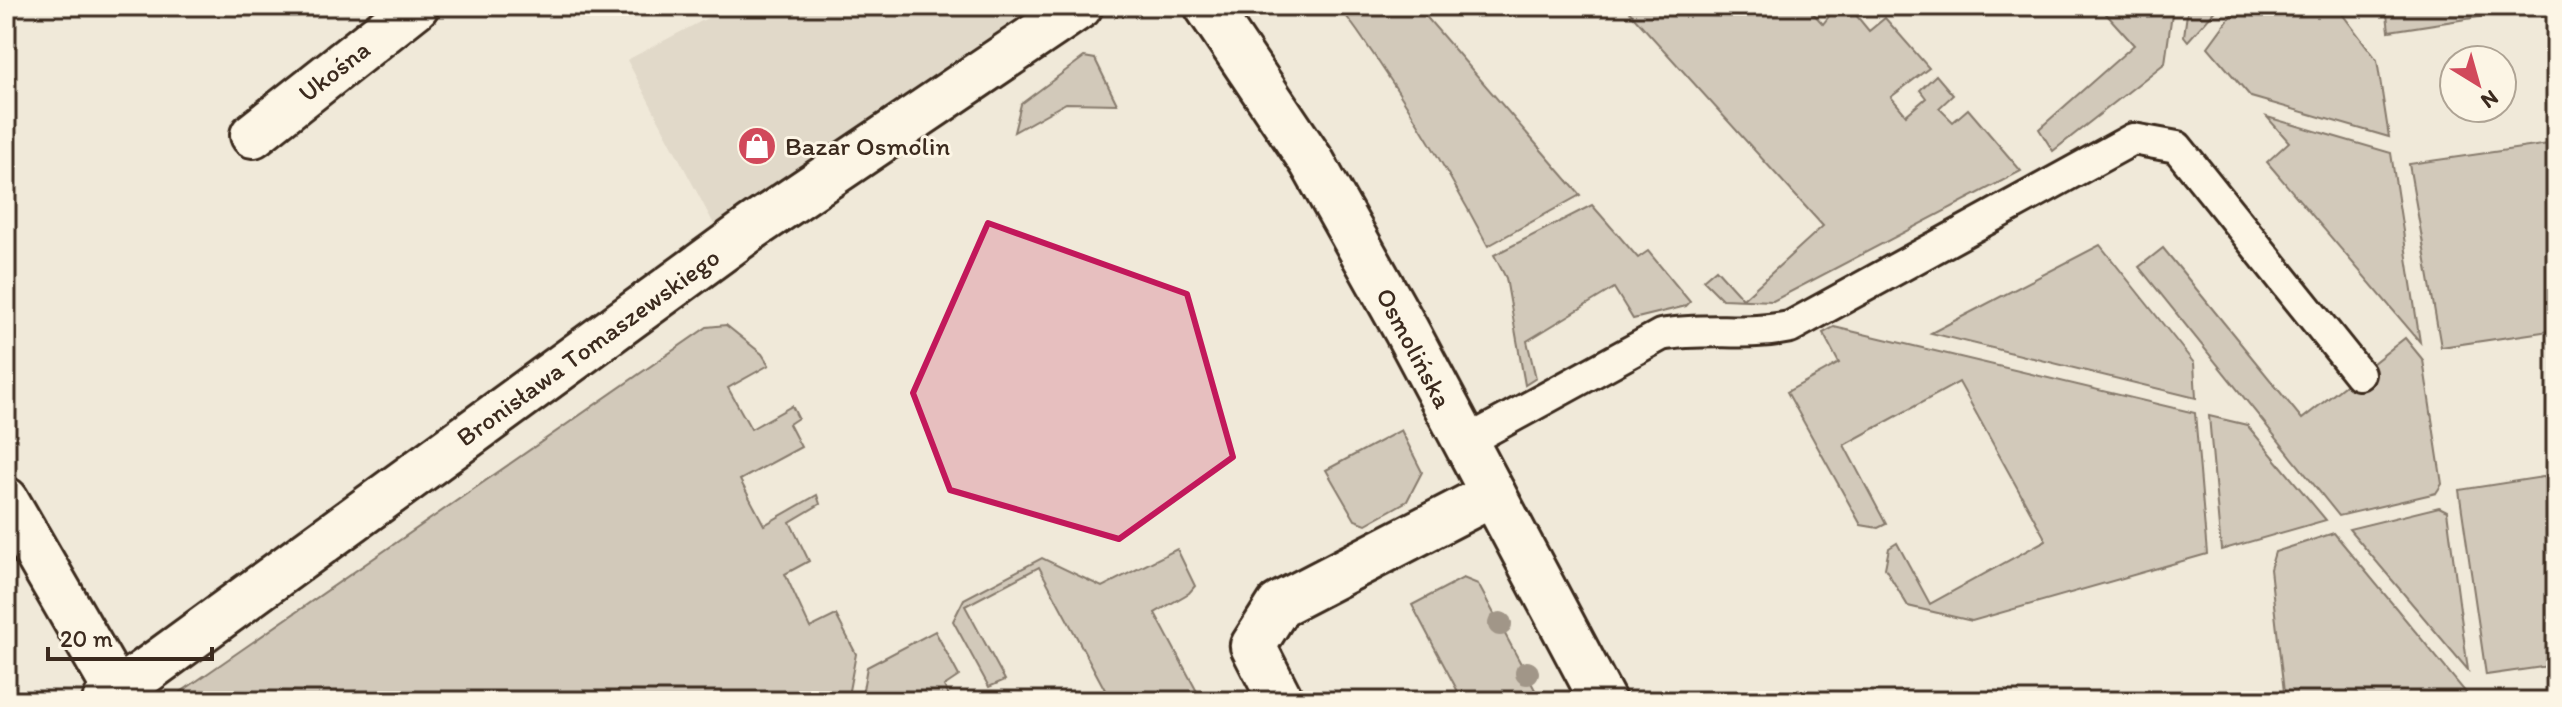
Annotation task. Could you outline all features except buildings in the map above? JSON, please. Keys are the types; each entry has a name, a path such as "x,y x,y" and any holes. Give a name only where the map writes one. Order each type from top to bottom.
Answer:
{"street":[{"name":"Ukośna","path":"253,135 416,6"},
{"name":"Bronisława Tomaszewskiego","path":"111,697 753,227 1080,6"},
{"name":"Osmolińska","path":"1207,6 1312,162 1603,701"},
{"path":"1281,701 1253,646 1279,605 1493,494"},
{"path":"6,500 111,697"}],"lane":[{"path":"1464,443 1661,335 1698,329 1763,333 1790,327 2133,139 2177,147 2359,374"}],"highlighted area":[{"path":"988,223 1187,294 1233,457 1119,539 950,490 913,393"}],"shaded area":[{"name":"Bazar Osmolin","path":"714,6 1043,6 718,232 627,60 717,13"},
{"path":"1339,6 1417,6 1580,195 1488,246 1418,123"},
{"path":"1624,6 1817,6 1811,11 1823,24 1837,6 1865,6 1855,14 1869,31 1885,18 1929,68 1891,97 1906,115 1926,98 1920,90 1936,75 1953,95 1939,108 1953,122 1968,109 2021,171 1773,301 1722,299 1703,280 1716,269 1743,299 1823,226"},
{"path":"2099,6 2173,6 2165,63 2053,151 2039,129 2134,45"},
{"path":"2188,6 2219,6 2188,41 2184,36"},
{"path":"2238,6 2336,6 2377,60 2389,137 2251,97 2208,47"},
{"path":"2386,6 2550,6 2389,31"},
{"path":"1084,57 1095,59 1117,104 1066,103 1014,132 1021,104"},
{"path":"2267,117 2391,153 2420,342 2267,162 2289,142"},
{"path":"2556,143 2556,330 2441,347 2409,164"},
{"path":"1592,205 1638,258 1648,251 1690,302 1686,306 1633,319 1614,288 1527,341 1536,378 1525,385 1506,278 1494,255"},
{"path":"2100,245 2194,363 2196,398 1931,333"},
{"path":"2163,248 2302,419 2405,338 2423,360 2442,484 2436,493 2339,516 2139,267"},
{"path":"726,325 762,354 769,365 728,388 751,429 792,406 798,418 789,424 801,447 740,480 764,525 817,495 820,504 790,522 809,561 785,574 810,628 836,615 856,654 847,701 179,701 178,694 707,327"},
{"path":"1834,327 2195,413 2207,554 1972,621 1908,606 1885,568 1889,548 1897,543 1930,604 2046,540 1959,382 1844,445 1886,524 1878,528 1861,525 1787,392 1839,363 1823,333"},
{"path":"2209,416 2247,425 2326,520 2221,550"},
{"path":"1401,430 1422,472 1407,501 1366,524 1355,520 1326,470"},
{"path":"2556,475 2556,665 2486,675 2459,490"},
{"path":"2439,507 2447,511 2468,670 2349,529"},
{"path":"2334,533 2472,701 2285,701 2270,569 2275,552"},
{"path":"1177,549 1195,586 1189,593 1155,613 1202,701 1111,701 1039,567 965,606 1005,680 989,687 953,621 964,599 1042,558 1102,587"},
{"path":"1463,578 1478,584 1541,701 1463,701 1412,605"},
{"path":"935,631 959,676 944,686 952,701 861,701 867,667"}],"place":[{"name":"Bazar Osmolin","path":"757,146"}]}
